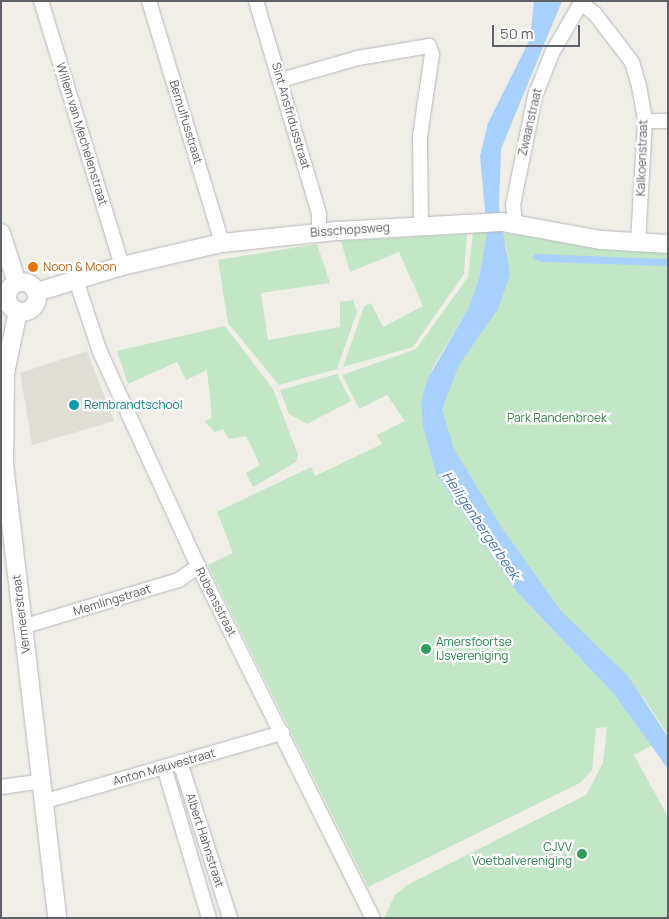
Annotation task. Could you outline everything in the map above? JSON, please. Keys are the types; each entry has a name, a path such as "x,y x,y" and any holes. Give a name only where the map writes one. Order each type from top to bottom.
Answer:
{"street":[{"name":"Willem van Mechelenstraat","path":"41,1 122,266"},
{"name":"Bernulfusstraat","path":"150,1 222,243"},
{"name":"Sint Ansfridusstraat","path":"256,1 282,80 319,214 319,232"},
{"name":"Kalkoenstraat","path":"582,2 595,14 632,62 645,121 638,243"},
{"name":"Zwaanstraat","path":"500,222 513,205 535,96 552,53 582,2"},
{"path":"282,80 358,58 429,46 432,54 420,136 421,225"},
{"path":"645,121 668,121"},
{"name":"Bisschopsweg","path":"37,292 122,266 222,243 319,232 500,222 638,243 668,244"},
{"path":"1,233 11,297"},
{"name":"Rubensstraat","path":"76,280 100,352 198,566 373,918"},
{"path":"26,282 37,292 34,306 11,297 26,282"},
{"name":"Vermeerstraat","path":"11,297 5,373 2,464 46,801 57,918"},
{"name":"Memlingstraat","path":"22,627 179,580 198,566"},
{"name":"Anton Mauvestraat","path":"46,801 282,733"},
{"name":"Albert Hahnstraat","path":"180,762 230,918"},
{"name":"Albert Hahnstraat","path":"164,767 209,918"},
{"path":"1,787 43,781"}],"shaded area":[{"path":"87,351 114,421 32,445 20,373"}],"green space":[{"path":"473,232 487,232 479,278 469,307 433,367 421,403 436,474 516,591 614,694 653,745 634,755 668,817 668,918 384,918 395,895 409,884 586,795 603,763 607,727 596,728 592,770 580,783 368,887 208,565 233,553 217,512 311,467 315,476 382,444 377,435 405,421 387,395 359,409 342,375 416,349 468,277"},
{"name":"Park Randenbroek","path":"501,233 668,251 668,735 643,697 556,613 438,434 437,410 507,249"},
{"path":"467,234 464,274 413,347 343,367 364,307 371,303 383,327 423,306 399,252 350,272 341,241"},
{"path":"317,244 330,283 261,293 268,340 340,327 340,302 353,300 357,312 337,369 279,385 228,323 218,260"},
{"path":"225,326 273,389 298,455 296,462 253,487 246,473 260,465 246,436 229,439 223,429 215,432 205,422 212,417 207,370 186,380 177,362 128,384 117,351"},
{"path":"337,374 351,401 307,424 289,414 280,390"}],"water":[{"name":"Heiligenbergerbeek","path":"534,1 562,1 501,149 499,207 510,275 498,309 459,365 442,409 454,449 500,525 561,611 628,676 668,737 668,769 614,694 516,591 436,474 423,426 421,403 427,380 469,307 479,278 487,232 480,156 488,123 530,39"},
{"path":"535,254 668,259 668,266 541,262 532,258"}],"place":[{"name":"Noon & Moon","path":"33,267"},
{"name":"Rembrandtschool","path":"74,405"},
{"name":"Amersfoortse IJsvereniging","path":"426,649"},
{"name":"CJVV Voetbalvereniging","path":"582,854"}]}
